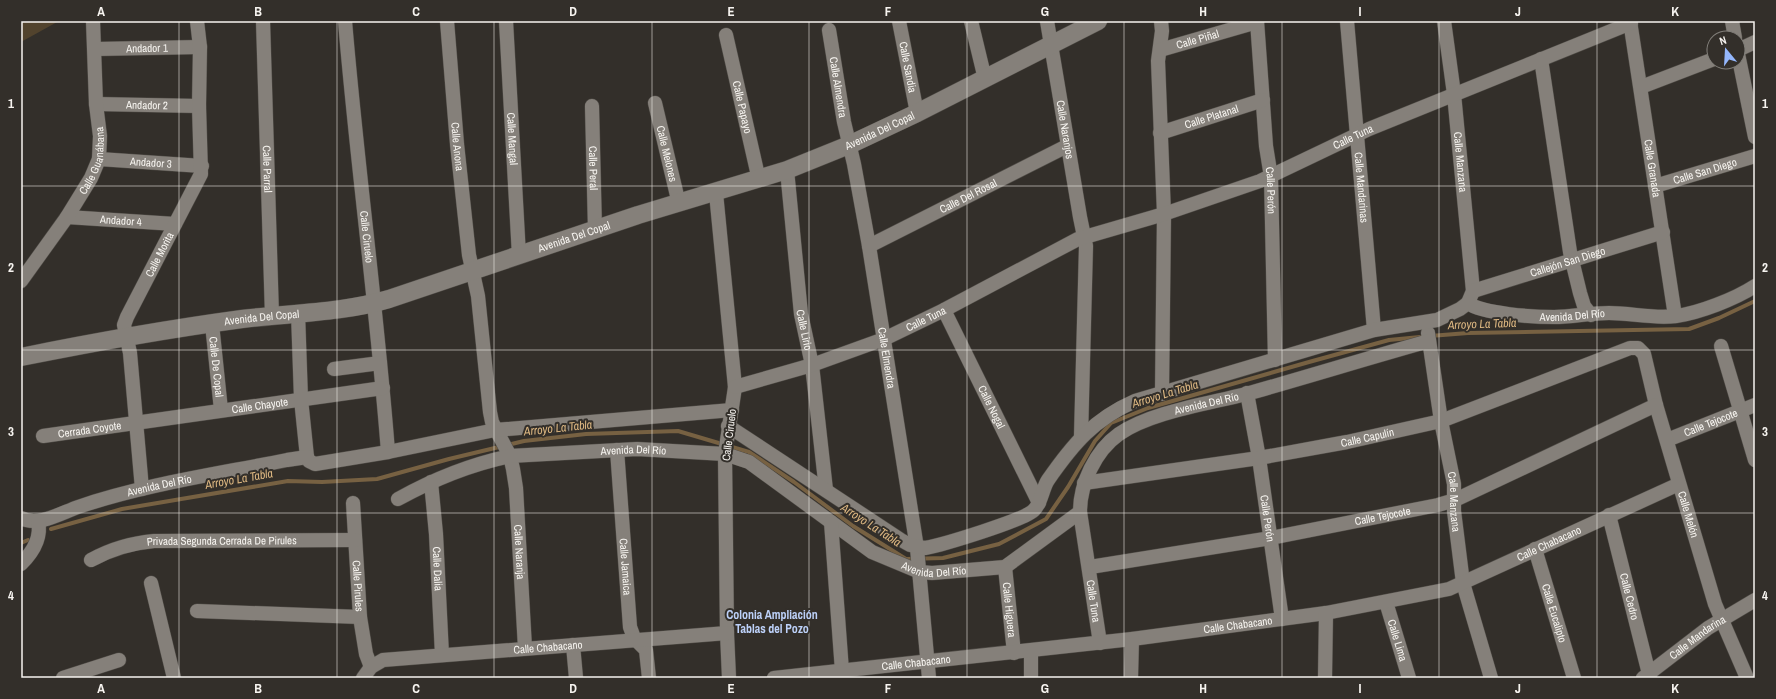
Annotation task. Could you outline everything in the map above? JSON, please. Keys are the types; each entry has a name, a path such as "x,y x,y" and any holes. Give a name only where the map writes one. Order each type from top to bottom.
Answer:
{"street":[{"name":"Calle Guanábana","path":"21,281 67,216 91,178 99,159 100,136 96,104 93,21"},
{"name":"Calle Morita","path":"142,489 130,353 124,326 127,316 199,181 202,166 198,106 200,47 197,21"},
{"name":"Calle Parral","path":"263,21 272,316"},
{"name":"Calle Ciruelo","path":"345,21 366,238 375,303 388,452"},
{"name":"Calle Anona","path":"447,21 449,66 457,144 469,255 473,272"},
{"name":"Calle Mangal","path":"506,21 519,256"},
{"name":"Calle Sandia","path":"899,21 917,113"},
{"path":"971,21 985,79"},
{"name":"Calle Naranjos","path":"1047,21 1084,237"},
{"name":"Avenida Del Copal","path":"21,357 126,336 375,303 473,272 595,230 787,170 849,145 917,113 1098,21"},
{"path":"1161,21 1160,134 1164,214 1162,394"},
{"name":"Calle Mandarinas","path":"1347,21 1374,330"},
{"name":"Calle Manzana","path":"1444,21 1454,94 1470,297"},
{"name":"Calle Piñal","path":"1160,50 1257,22"},
{"name":"Calle Perón","path":"1257,22 1266,146 1270,177 1275,360"},
{"name":"Calle Tuna","path":"736,387 812,366 884,339 944,310 1084,237 1164,214 1270,177 1357,135 1630,22"},
{"name":"Calle Granada","path":"1630,22 1675,316"},
{"name":"Calle Almendra","path":"829,30 849,145"},
{"name":"Calle Papayo","path":"726,35 759,180"},
{"name":"Andador 1","path":"95,49 200,47"},
{"path":"1541,59 1572,261 1584,306 1591,315"},
{"path":"1641,87 1706,62"},
{"path":"1741,70 1755,137"},
{"name":"Calle Platanal","path":"1160,134 1263,100"},
{"name":"Calle Melones","path":"656,103 679,204"},
{"name":"Andador 2","path":"96,104 198,106"},
{"name":"Calle Peral","path":"592,106 595,230"},
{"name":"Calle Elmendra","path":"849,145 869,246 917,548 919,569"},
{"name":"Calle Del Rosal","path":"869,246 1068,146"},
{"name":"Calle San Diego","path":"1655,186 1755,156"},
{"name":"Andador 3","path":"99,159 202,166"},
{"name":"Calle Lirio","path":"787,170 801,314 812,366 826,490"},
{"name":"Calle Ciruelo","path":"716,193 736,387 726,442 727,632 729,678"},
{"name":"Andador 4","path":"67,216 175,224"},
{"name":"Callejón San Diego","path":"1470,297 1572,261 1663,232"},
{"path":"1081,437 1086,253 1084,237"},
{"path":"473,272 478,296 490,412 508,453"},
{"name":"Avenida Del Río","path":"1080,512 1080,498 1084,483 1106,448 1118,435 1132,426 1152,418 1247,393 1428,332 1470,297 1473,307 1487,311 1554,317 1607,313 1675,316 1689,313 1727,300 1755,286"},
{"name":"Calle Nogal","path":"944,310 1039,503"},
{"path":"298,314 301,399 307,457"},
{"name":"Calle De Copal","path":"212,324 221,410"},
{"name":"Avenida Del Río","path":"398,500 431,482 497,459 508,453 637,449 726,442 826,490 901,540 917,548 933,546 1018,519 1033,511 1039,503 1047,482 1081,437 1101,420 1120,408 1374,330 1404,324 1428,332"},
{"name":"Calle Manzana","path":"1428,332 1441,420 1454,484 1454,511 1463,583 1491,678"},
{"path":"1721,346 1755,460"},
{"name":"Calle Capulín","path":"1084,483 1259,458 1348,442 1441,420 1630,348 1638,348"},
{"name":"Calle Melón","path":"1638,348 1644,354 1652,380 1656,405 1720,619 1747,678"},
{"path":"334,369 380,363"},
{"name":"Calle Chayote","path":"136,422 383,388"},
{"name":"Calle Perón","path":"1247,393 1259,458 1282,619"},
{"name":"Calle Tejocote","path":"1090,567 1271,538 1420,510 1455,500 1656,405"},
{"name":"Calle Tejocote","path":"1667,440 1755,405"},
{"name":"Avenida Del Río","path":"38,521 82,506 142,489 307,457 309,461 315,464 498,433 732,410"},
{"name":"Cerrada Coyote","path":"43,436 136,422"},
{"name":"Avenida Del Río","path":"726,442 749,462 872,552 932,573 1005,567"},
{"name":"Calle Jamaica","path":"617,450 630,627 632,634 646,650 649,678"},
{"name":"Calle Naranja","path":"508,453 516,488 525,648"},
{"name":"Calle Dalia","path":"431,482 436,534 442,655"},
{"name":"Calle Chabacano","path":"774,678 1132,639 1326,613 1449,589 1679,484"},
{"name":"Calle Pirules","path":"353,503 360,618 366,654 367,672"},
{"path":"1005,567 1080,512"},
{"name":"Calle Tuna","path":"1080,512 1090,567 1100,643"},
{"name":"Calle Cedro","path":"1609,515 1647,676"},
{"path":"21,518 28,521 38,521 39,536 30,555 21,564"},
{"path":"831,522 842,671"},
{"name":"Privada Segunda Cerrada De Pirules","path":"91,560 108,551 136,542 355,540"},
{"name":"Calle Eucalipto","path":"1535,549 1574,678"},
{"name":"Calle Higuera","path":"1005,567 1014,653"},
{"path":"919,569 928,662 928,678"},
{"path":"151,583 174,678"},
{"name":"Calle Mandarina","path":"1647,676 1720,619 1755,600"},
{"name":"Calle Lima","path":"1386,602 1409,678"},
{"path":"197,611 360,618"},
{"path":"1325,678 1326,613"},
{"name":"Calle Chabacano","path":"367,672 384,660 727,632"},
{"path":"1131,678 1132,639"},
{"path":"573,645 576,678"},
{"path":"1031,651 1031,678"},
{"path":"63,678 119,660"}],"shaded area":[{"path":"21,21 59,21 21,42"}],"waterway":[{"name":"Arroyo La Tabla","path":"1430,336 1468,333 1689,329 1719,318 1755,301"},
{"name":"Arroyo La Tabla","path":"51,529 122,509 288,481 322,482 377,479 449,459 524,441 586,434 678,431 749,452 794,482 853,526 906,559 943,558 999,544 1046,519 1068,487 1095,441 1111,423 1148,408 1309,362 1389,340 1420,337"},
{"name":"Arroyo La Tabla","path":"21,543 28,540"}],"district":[{"name":"Colonia Ampliación Tablas del Pozo","path":"772,622"}]}
